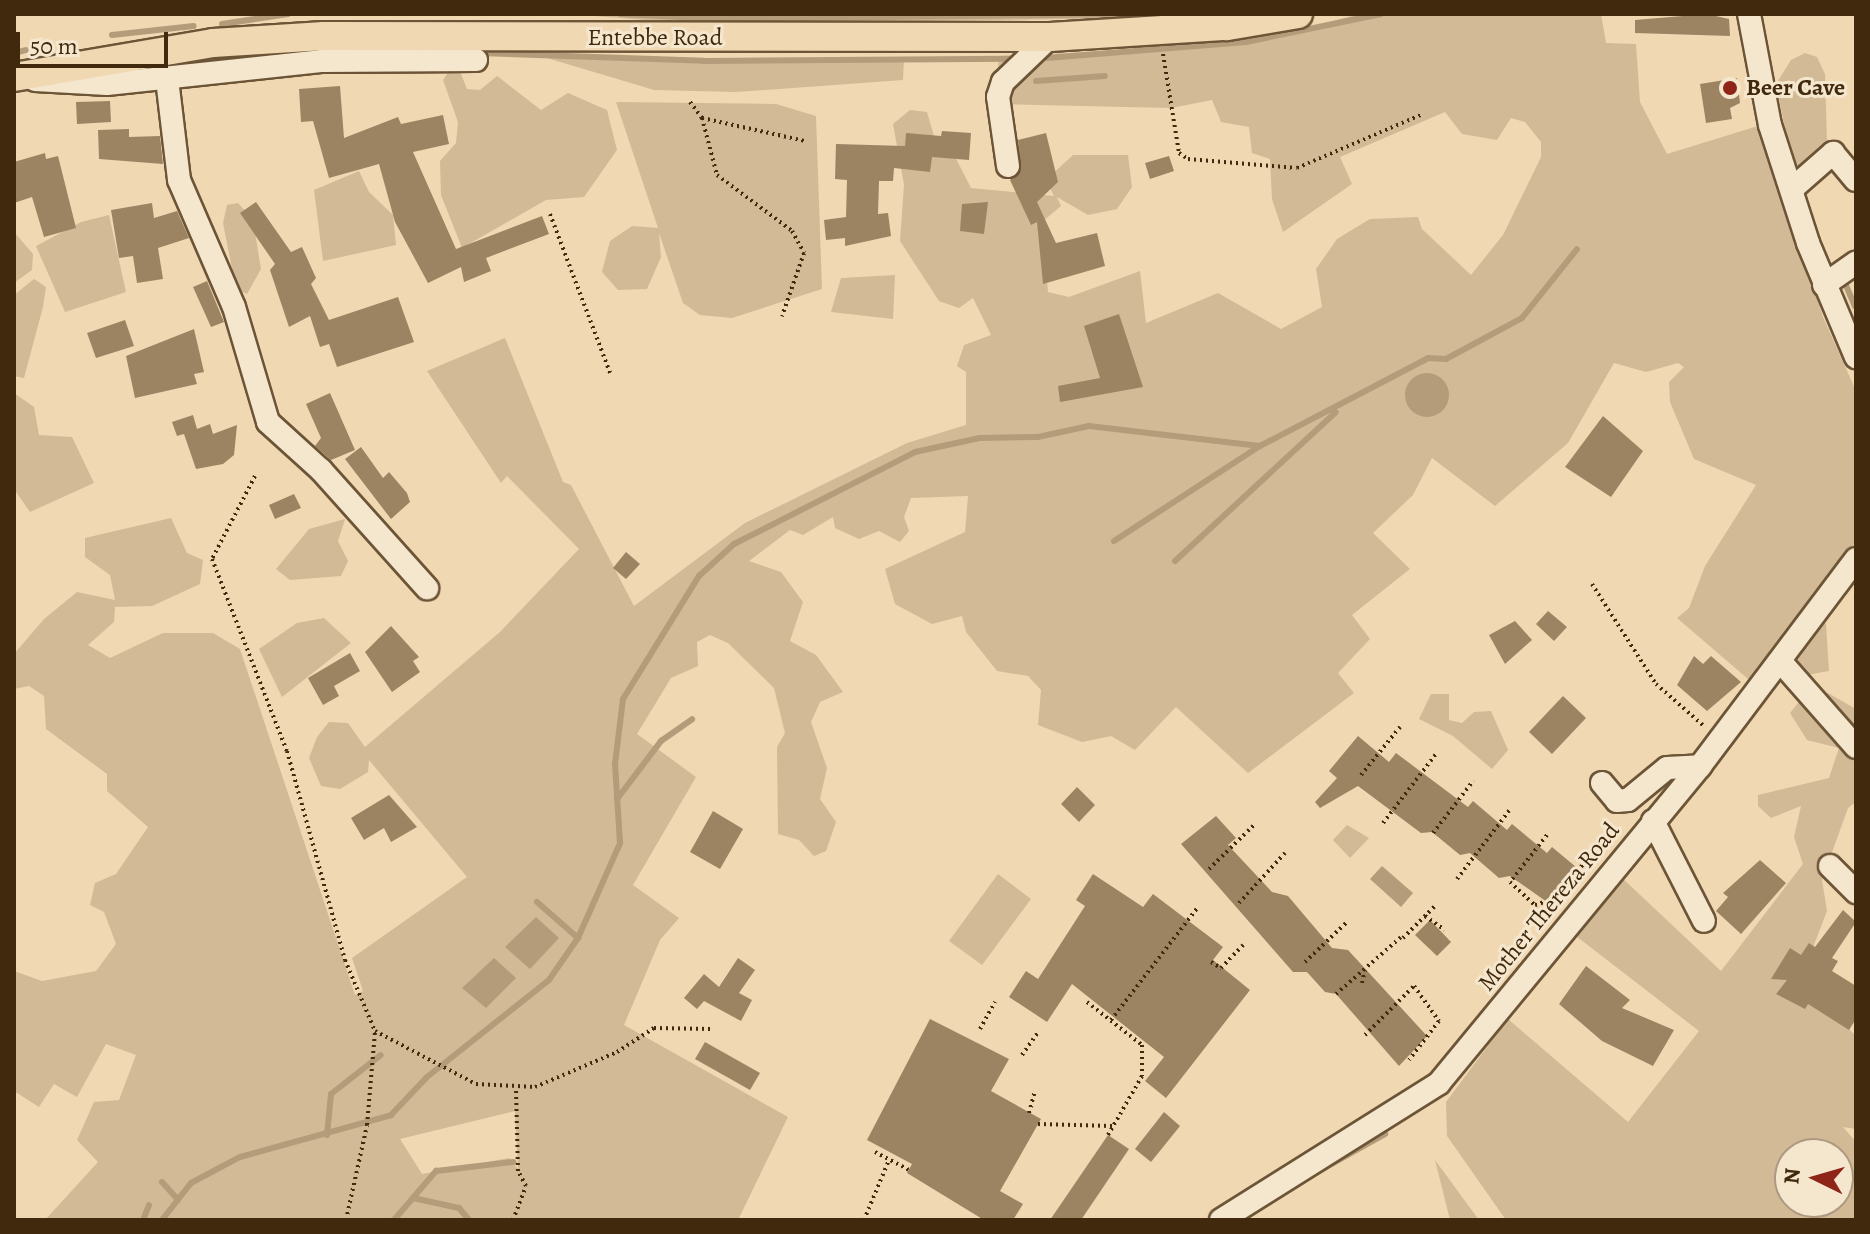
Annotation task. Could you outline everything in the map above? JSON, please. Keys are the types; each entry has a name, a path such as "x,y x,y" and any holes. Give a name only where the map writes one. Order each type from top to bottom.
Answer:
{"main road":[{"name":"Entebbe Road","path":"14,78 213,43 372,34 1050,37 1227,26 1298,14"}],"street":[{"path":"1749,14 1770,125 1824,285 1856,357"},
{"path":"1008,166 998,97 1003,82 1050,37"},
{"path":"14,78 107,84 321,61 476,60"},
{"path":"167,79 179,180 234,307 268,422 321,470 427,588"},
{"path":"1792,189 1833,153 1856,180"},
{"path":"1824,285 1856,263"},
{"name":"Mother Thereza Road","path":"1227,1218 1439,1083 1721,741 1856,559"},
{"path":"1781,662 1856,747"},
{"path":"1602,783 1617,801 1628,800 1667,768 1700,766"},
{"path":"1653,821 1704,921"},
{"path":"1830,866 1856,892"}],"path":[{"path":"1163,56 1179,153 1188,159 1297,168 1423,114"},
{"path":"690,102 702,118 717,175 792,231 804,253 782,316"},
{"path":"702,118 805,141"},
{"path":"550,214 610,373"},
{"path":"255,476 212,559 287,751 345,960 375,1031 367,1122 346,1220"},
{"path":"1592,584 1656,684 1721,741"},
{"path":"1361,775 1400,727"},
{"path":"1383,823 1436,754"},
{"path":"1433,833 1473,781"},
{"path":"1457,879 1511,808"},
{"path":"1209,869 1256,823"},
{"path":"1547,835 1510,882 1535,905 1554,899 1585,862"},
{"path":"1239,903 1285,853"},
{"path":"1336,994 1436,905"},
{"path":"1111,1020 1198,907"},
{"path":"1425,916 1445,930"},
{"path":"1305,962 1347,922"},
{"path":"1211,962 1221,968 1243,945"},
{"path":"1350,976 1365,968"},
{"path":"1362,983 1365,968"},
{"path":"1365,1035 1414,986 1439,1021 1409,1060"},
{"path":"980,1029 995,1002"},
{"path":"1087,1002 1142,1045 1142,1076 1108,1135"},
{"path":"375,1031 436,1066 476,1084 535,1087 617,1052 654,1028 712,1029"},
{"path":"1022,1055 1038,1032"},
{"path":"513,1220 526,1186 518,1171 516,1086"},
{"path":"1029,1113 1035,1091"},
{"path":"1038,1124 1113,1126"},
{"path":"875,1152 909,1170"},
{"path":"864,1220 889,1160"}],"shaded area":[{"path":"568,14 1143,14 1144,18 696,24"},
{"path":"1359,14 1601,14 1606,43 1636,44 1640,102 1667,154 1761,125 1823,317 1856,391 1856,541 1811,608 1826,624 1829,671 1784,679 1766,657 1755,685 1677,618 1689,608 1705,566 1756,485 1694,459 1670,402 1669,382 1684,367 1678,363 1646,372 1614,363 1568,443 1495,506 1432,458 1413,495 1373,533 1410,569 1352,615 1370,639 1338,673 1354,693 1248,773 1176,707 1135,750 1111,736 1082,742 1038,725 1041,690 1028,676 997,671 966,632 962,616 932,624 895,604 885,569 965,532 968,496 911,498 904,517 909,531 900,542 879,531 859,539 835,528 833,517 803,535 790,530 749,561 781,572 803,602 790,641 816,655 843,692 820,702 811,722 827,768 820,799 836,822 826,851 814,856 799,840 778,834 777,747 785,733 774,688 728,643 710,635 697,642 698,666 671,678 637,734 696,777 633,885 679,918 660,940 624,1025 788,1117 738,1220 45,1220 98,1162 77,1140 94,1102 119,1100 136,1055 106,1044 77,1097 54,1084 39,1107 14,1091 14,971 42,981 96,971 116,944 104,912 90,905 95,883 116,874 148,827 107,791 107,774 46,729 44,696 29,686 14,689 14,654 44,619 77,592 115,600 110,575 85,557 85,538 171,518 187,553 203,560 200,584 152,606 115,607 114,622 88,645 110,658 163,633 213,633 240,649 355,995 363,991 352,958 467,877 369,760 368,772 340,789 321,786 309,758 317,737 329,722 348,723 365,747 500,632 579,549 507,476 501,483 427,371 505,338 563,482 571,485 634,606 745,523 907,443 966,425 966,372 957,366 964,345 991,335 973,298 959,308 939,301 900,241 904,185 893,124 910,110 927,112 934,136 948,143 971,188 1054,196 1046,180 1073,155 1128,155 1132,187 1117,209 1088,215 1057,197 1061,206 1042,222 1048,292 1069,297 1140,271 1146,323 1218,293 1281,329 1322,307 1316,269 1337,239 1370,219 1418,217 1422,229 1471,275 1503,235 1541,157 1541,142 1525,122 1511,118 1497,140 1462,134 1445,112 1340,157 1352,184 1283,232 1272,199 1270,159 1252,153 1249,127 1221,122 1212,100 1171,108 995,104 999,56 1244,45","holes":["515,1111 518,1169 509,1158 422,1174 400,1139"]},
{"path":"1805,53 1817,57 1825,74 1827,141 1815,164 1800,169 1791,158 1776,84 1791,60"},
{"path":"547,58 904,59 903,80 736,92 654,90"},
{"path":"451,68 459,69 467,89 480,90 497,76 541,110 568,93 607,110 617,150 584,197 546,200 462,248 441,195 440,161 456,143 458,122 443,80"},
{"path":"616,102 776,104 816,116 822,289 732,318 700,315 683,303 659,233 661,257 647,289 618,290 602,272 610,241 632,226 658,228"},
{"path":"359,171 369,192 393,215 396,245 323,261 314,190"},
{"path":"238,203 253,220 261,269 247,294 236,289 223,223 227,205"},
{"path":"109,215 126,292 65,312 36,246 81,222"},
{"path":"14,232 33,254 32,270 14,283"},
{"path":"895,275 893,319 831,312 841,278"},
{"path":"34,279 46,287 24,378 14,376 14,295"},
{"path":"1427,373 1443,379 1449,395 1443,411 1427,417 1411,411 1405,395 1411,379"},
{"path":"14,393 34,407 39,435 72,437 94,483 30,512 14,489"},
{"path":"345,519 338,541 348,561 341,576 290,580 276,569 309,529"},
{"path":"324,618 351,643 282,697 259,649 297,623"},
{"path":"1828,693 1856,709 1856,802 1848,808 1822,880 1827,911 1812,950 1811,992 1856,1036 1856,1129 1843,1127 1853,1138 1774,1138 1774,1218 1854,1218 1854,1140 1856,1220 1506,1220 1447,1136 1446,1102 1508,1019 1628,1122 1699,1031 1576,936 1620,876 1721,971 1803,864 1794,837 1801,806 1771,818 1758,806 1758,795 1829,778 1839,748 1807,740 1790,713 1803,697"},
{"path":"1431,694 1449,694 1449,720 1462,723 1474,712 1491,711 1508,750 1492,769 1453,736 1419,719"},
{"path":"1347,825 1369,838 1350,858 1333,840"},
{"path":"1382,866 1413,893 1401,907 1370,879"},
{"path":"998,874 1031,899 982,965 949,941"},
{"path":"536,917 559,938 530,969 505,947"},
{"path":"494,958 516,978 486,1008 462,988"},
{"path":"1435,1160 1479,1220 1450,1220"}],"building":[{"path":"1707,14 1729,19 1730,36 1635,33 1635,20"},
{"path":"1737,78 1740,103 1730,108 1732,119 1706,123 1700,84"},
{"path":"340,86 344,138 398,117 401,124 443,115 449,144 413,152 456,249 542,216 549,234 486,258 491,271 464,282 461,267 428,283 395,222 379,164 329,178 313,121 301,122 299,89"},
{"path":"110,101 111,122 77,124 76,102"},
{"path":"129,129 129,137 160,136 163,164 99,159 98,130"},
{"path":"942,131 971,133 969,160 932,157 930,172 894,168 893,181 879,181 878,214 888,213 891,236 845,246 845,238 826,240 824,220 846,217 847,180 835,179 836,144 905,146 906,133 941,136"},
{"path":"1046,133 1058,182 1037,202 1056,243 1097,233 1105,266 1043,284 1037,222 1031,225 1010,180 1021,170 1018,140"},
{"path":"45,153 46,159 58,156 76,228 44,237 32,197 14,203 14,162"},
{"path":"1169,156 1174,171 1150,179 1145,163"},
{"path":"256,202 291,252 302,247 316,278 311,284 329,320 398,297 414,342 337,367 329,344 320,347 310,316 289,327 270,270 275,264 240,213"},
{"path":"988,202 984,234 960,231 962,204"},
{"path":"152,203 154,218 177,211 189,238 158,248 163,279 137,283 133,256 119,258 111,210"},
{"path":"207,281 224,322 211,327 193,287"},
{"path":"1119,314 1143,387 1060,402 1058,386 1100,378 1084,326"},
{"path":"125,320 134,346 96,358 87,333"},
{"path":"194,329 204,372 194,374 197,384 135,398 126,356"},
{"path":"330,393 355,450 331,460 315,446 321,438 306,404"},
{"path":"193,415 197,429 210,424 213,434 237,425 234,455 223,464 196,469 184,434 177,436 172,422"},
{"path":"1603,416 1643,451 1611,497 1565,467"},
{"path":"361,447 383,478 389,472 407,493 410,502 391,519 345,459"},
{"path":"294,494 301,508 275,519 269,505"},
{"path":"626,552 640,564 626,579 613,568"},
{"path":"1548,611 1567,627 1554,641 1536,624"},
{"path":"1515,621 1532,640 1505,664 1489,635"},
{"path":"391,626 419,657 413,661 420,672 392,692 365,652"},
{"path":"350,653 360,671 334,686 339,696 323,705 308,678"},
{"path":"1694,656 1703,664 1711,656 1741,682 1707,711 1677,685"},
{"path":"1563,696 1586,718 1552,754 1529,732"},
{"path":"1358,736 1389,762 1396,753 1468,807 1473,801 1507,830 1512,824 1547,853 1552,847 1576,867 1547,902 1510,876 1499,878 1470,853 1460,855 1432,832 1421,833 1358,786 1320,808 1315,802 1337,778 1329,771"},
{"path":"1077,787 1095,805 1079,822 1061,804"},
{"path":"389,795 417,827 391,842 384,828 364,840 351,818"},
{"path":"713,811 743,829 720,869 690,852"},
{"path":"1216,816 1236,838 1228,845 1272,892 1288,896 1332,948 1348,950 1427,1036 1399,1066 1336,994 1325,992 1307,972 1293,972 1181,844"},
{"path":"1760,860 1786,883 1741,934 1716,911 1728,897 1723,893"},
{"path":"1093,874 1143,907 1153,894 1223,947 1213,960 1250,990 1166,1098 1145,1081 1164,1057 1072,984 1047,1022 1009,997 1026,971 1038,979 1085,906 1076,900"},
{"path":"1843,910 1856,922 1832,958 1838,961 1832,971 1856,986 1856,1019 1849,1030 1808,1004 1805,1009 1776,994 1787,980 1771,979 1790,948 1801,955 1809,943 1815,947"},
{"path":"1430,920 1451,942 1437,956 1415,935"},
{"path":"738,958 755,970 739,993 752,1000 741,1021 704,1001 697,1009 684,998 704,974 719,987"},
{"path":"1586,966 1630,1000 1622,1008 1674,1030 1653,1066 1602,1041 1559,1004"},
{"path":"930,1019 1009,1059 991,1091 1041,1119 1000,1191 1023,1204 1013,1220 984,1220 907,1173 912,1164 867,1140"},
{"path":"705,1042 760,1073 750,1090 695,1059"},
{"path":"1164,1112 1180,1126 1151,1162 1135,1149"},
{"path":"1108,1135 1129,1149 1081,1220 1050,1220"}],"waterway":[{"path":"222,24 288,14"},
{"path":"621,14 721,19 1134,14"},
{"path":"1047,58 1246,42 1381,14"},
{"path":"112,35 194,26"},
{"path":"14,53 26,50"},
{"path":"479,53 704,61 1011,59"},
{"path":"1036,81 1105,76"},
{"path":"1114,541 1260,446 1428,358 1446,359 1522,318 1577,249"},
{"path":"1845,283 1855,306"},
{"path":"1175,561 1336,412"},
{"path":"162,1220 191,1183 240,1157 391,1115 427,1077 549,980 578,938 620,843 615,764 623,699 699,576 734,544 915,452 980,438 1038,437 1089,426 1260,446"},
{"path":"617,799 661,741 692,719"},
{"path":"537,902 578,938"},
{"path":"327,1135 331,1094 381,1055"},
{"path":"1312,1175 1385,1134"},
{"path":"394,1220 436,1171 513,1162"},
{"path":"162,1182 178,1200"},
{"path":"413,1198 459,1208 469,1220"},
{"path":"143,1220 149,1205"}],"place":[{"name":"Beer Cave","path":"1730,88"}]}
